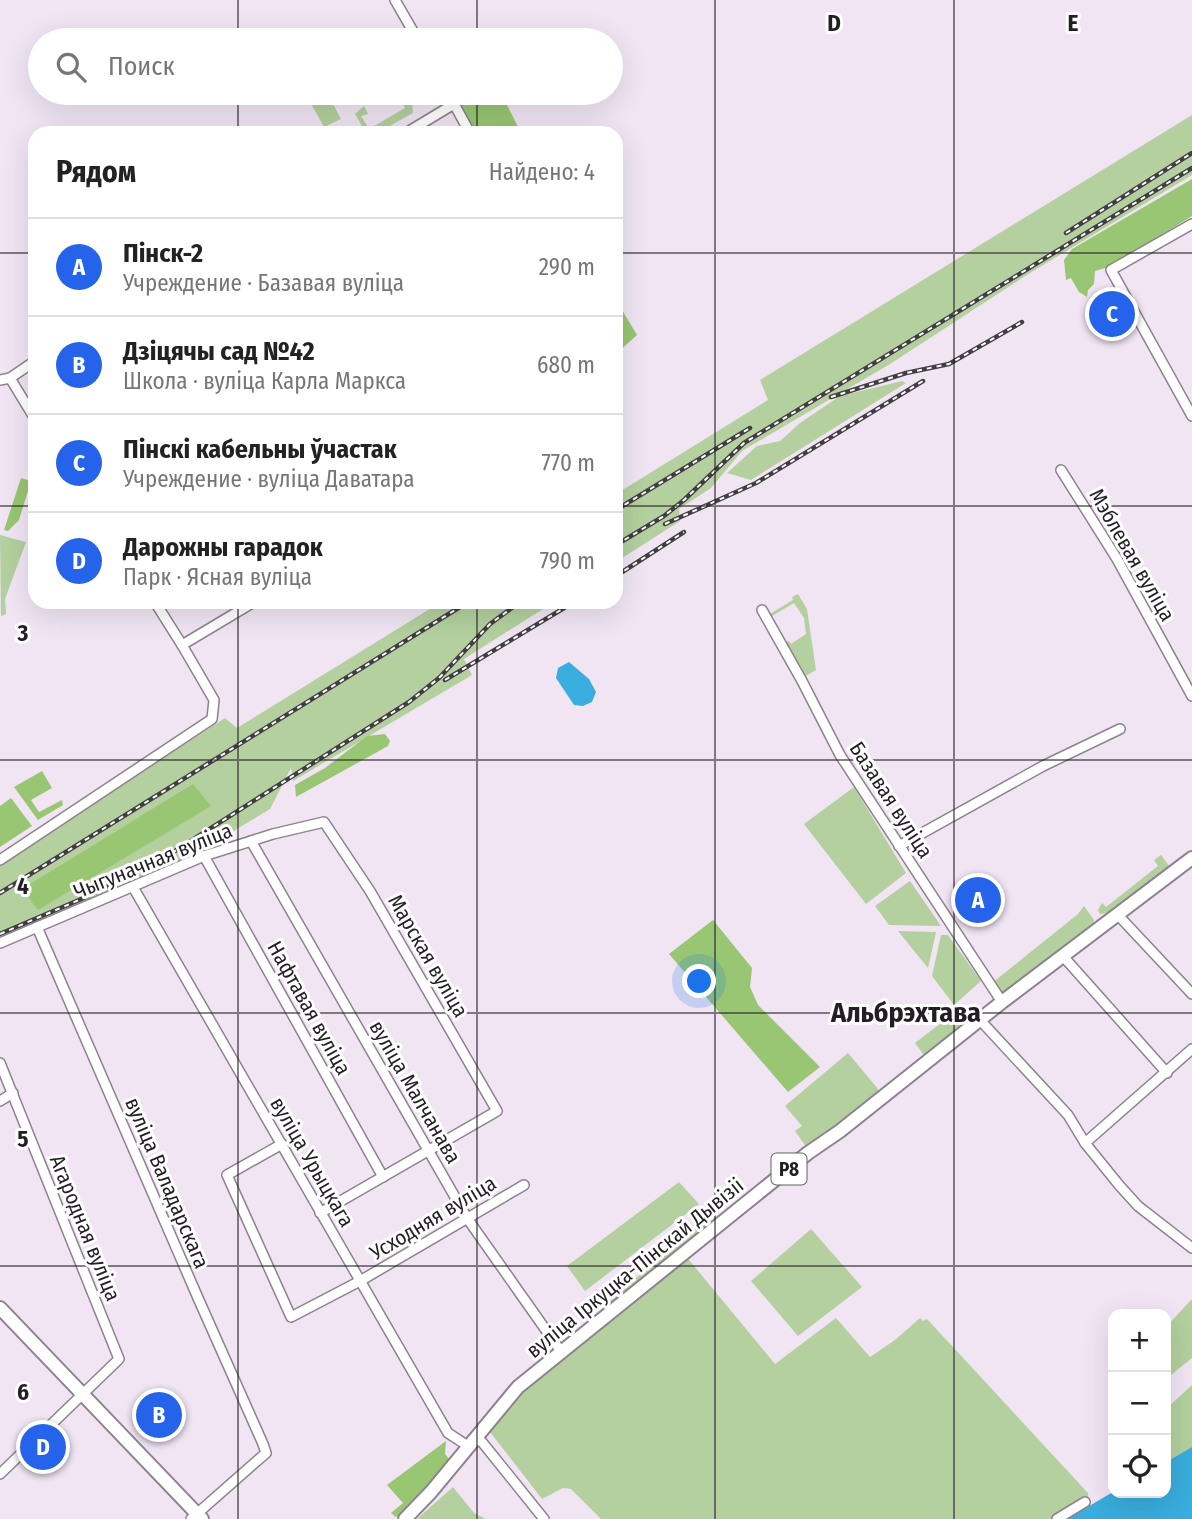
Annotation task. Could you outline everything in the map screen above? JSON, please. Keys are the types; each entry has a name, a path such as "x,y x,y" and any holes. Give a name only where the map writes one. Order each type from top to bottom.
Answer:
{"main road":[{"name":"вуліца Іркуцка-Пінскай Дывізіі","path":"405,1519 431,1492 518,1387 808,1153 840,1131 1062,955 1192,858"},
{"path":"0,1308 197,1517"}],"street":[{"path":"395,0 411,28"},
{"path":"418,126 452,105"},
{"path":"455,105 466,126"},
{"path":"1192,224 1111,270 1192,415"},
{"path":"28,365 5,379 28,409"},
{"name":"Мэблевая вуліца","path":"1061,470 1117,559 1192,696"},
{"path":"0,860 212,719 214,700 159,609"},
{"path":"182,645 242,609"},
{"name":"Базавая вуліца","path":"762,610 840,755 1002,1002"},
{"path":"898,846 1043,766 1120,729"},
{"name":"Чыгуначная вуліца","path":"0,943 204,856 324,822"},
{"name":"Марская вуліца","path":"324,822 370,891 497,1111 429,1150"},
{"name":"вуліца Малчанава","path":"251,841 467,1218 562,1353"},
{"name":"Нафтавая вуліца","path":"204,856 383,1177"},
{"name":"вуліца Урыцкага","path":"133,887 448,1433 471,1442 482,1443 544,1519"},
{"path":"1117,914 1192,993"},
{"name":"вуліца Валадарскага","path":"37,927 266,1453 197,1517"},
{"path":"1062,955 1167,1073"},
{"path":"980,1020 1068,1115 1085,1143 1138,1206 1192,1248"},
{"path":"1085,1143 1192,1049"},
{"name":"Агародная вуліца","path":"0,1063 119,1359 83,1394"},
{"path":"0,1101 13,1093"},
{"name":"Усходняя вуліца","path":"282,1144 227,1175 291,1317 360,1281 524,1185"},
{"path":"320,1213 429,1150"},
{"path":"0,1474 83,1394"},
{"path":"1057,1519 1085,1502"}],"green space":[{"path":"312,105 333,105 341,119 323,126"},
{"path":"404,105 412,105 413,113 390,126 374,126 405,108"},
{"path":"460,105 507,105 518,126 470,126"},
{"path":"364,106 368,114 361,116 367,126 362,126 355,114"},
{"path":"1192,115 1192,175 1030,273 890,364 742,451 711,488 679,509 680,521 623,558 623,490 768,400 760,380"},
{"path":"1192,179 1192,216 1109,267 1095,271 1094,284 1088,290 1087,297 1079,292 1071,278 1066,280 1064,260 1072,249"},
{"path":"623,312 637,335 623,348"},
{"path":"902,381 906,383 751,480 727,473 757,446 780,441 800,423 840,396"},
{"path":"21,478 28,480 28,491 19,520 8,531 4,530"},
{"path":"0,535 26,542 5,599 6,614 1,616"},
{"path":"798,594 807,609 816,670 804,677 785,642 789,641 791,644 806,634 804,618 794,603 772,616 770,614"},
{"path":"430,609 543,609 464,659 472,675 293,781 291,768 270,809 197,853 0,936 0,864 225,718 237,728"},
{"path":"385,734 390,741 388,746 296,797 295,785 325,768 367,736"},
{"path":"42,771 52,788 31,800 39,812 62,800 63,805 38,820 14,787"},
{"path":"193,784 211,806 38,910 22,889"},
{"path":"854,787 906,873 866,904 804,824"},
{"path":"11,798 32,826 0,847 0,806"},
{"path":"1161,855 1170,867 1109,913 1100,914 1098,910 1102,903 1106,907 1158,866 1154,860"},
{"path":"910,881 941,926 889,925 875,906"},
{"path":"1084,906 1094,920 1093,926 1008,990 1000,992 992,983 1078,914"},
{"path":"713,920 752,968 750,987 758,1005 820,1067 788,1092 669,954"},
{"path":"898,931 936,932 928,968"},
{"path":"941,935 948,935 981,981 954,1005 932,976"},
{"path":"954,1013 962,1027 927,1054 923,1054 915,1043"},
{"path":"848,1053 878,1089 878,1094 807,1148 795,1131 802,1126 785,1106"},
{"path":"679,1182 699,1204 585,1291 567,1266"},
{"path":"709,1218 709,1227 611,1305 609,1300"},
{"path":"811,1229 862,1287 798,1336 751,1281"},
{"path":"685,1255 775,1364 836,1318 870,1357 920,1318 923,1321 927,1319 1088,1493 1089,1503 1062,1519 601,1519 571,1489 563,1488 542,1499 487,1428 511,1398"},
{"path":"1192,1299 1192,1358 1171,1375 1171,1372 1171,1322"},
{"path":"1192,1385 1192,1447 1171,1459 1171,1435 1171,1404"},
{"path":"446,1441 445,1454 450,1460 419,1499 396,1517 391,1513 403,1503 387,1485"},
{"path":"453,1487 474,1513 486,1519 417,1519"}],"water":[{"path":"569,662 589,679 596,692 592,702 583,706 574,705 556,678 558,668"},
{"path":"1192,1447 1192,1519 1067,1519 1108,1495 1108,1498 1171,1498 1171,1459"}],"railway":[{"path":"1066,233 1192,153"},
{"path":"623,541 664,516 684,500 744,443 1192,168"},
{"path":"831,397 906,373 949,364 1022,322"},
{"path":"665,524 756,483 923,381"},
{"path":"623,506 750,428"},
{"path":"623,571 684,532"},
{"path":"0,893 457,609"},
{"path":"0,934 153,865 409,702 439,678 490,624 510,609"},
{"path":"445,680 562,609"}],"place":[{"name":"Пінскі кабельны ўчастак","path":"1112,314"},
{"name":"Пінск-2","path":"978,900"},
{"name":"Дзіцячы сад №42","path":"159,1415"},
{"name":"Дарожны гарадок","path":"43,1447"}],"district":[{"name":"Альбрэхтава","path":"906,1012"}]}
